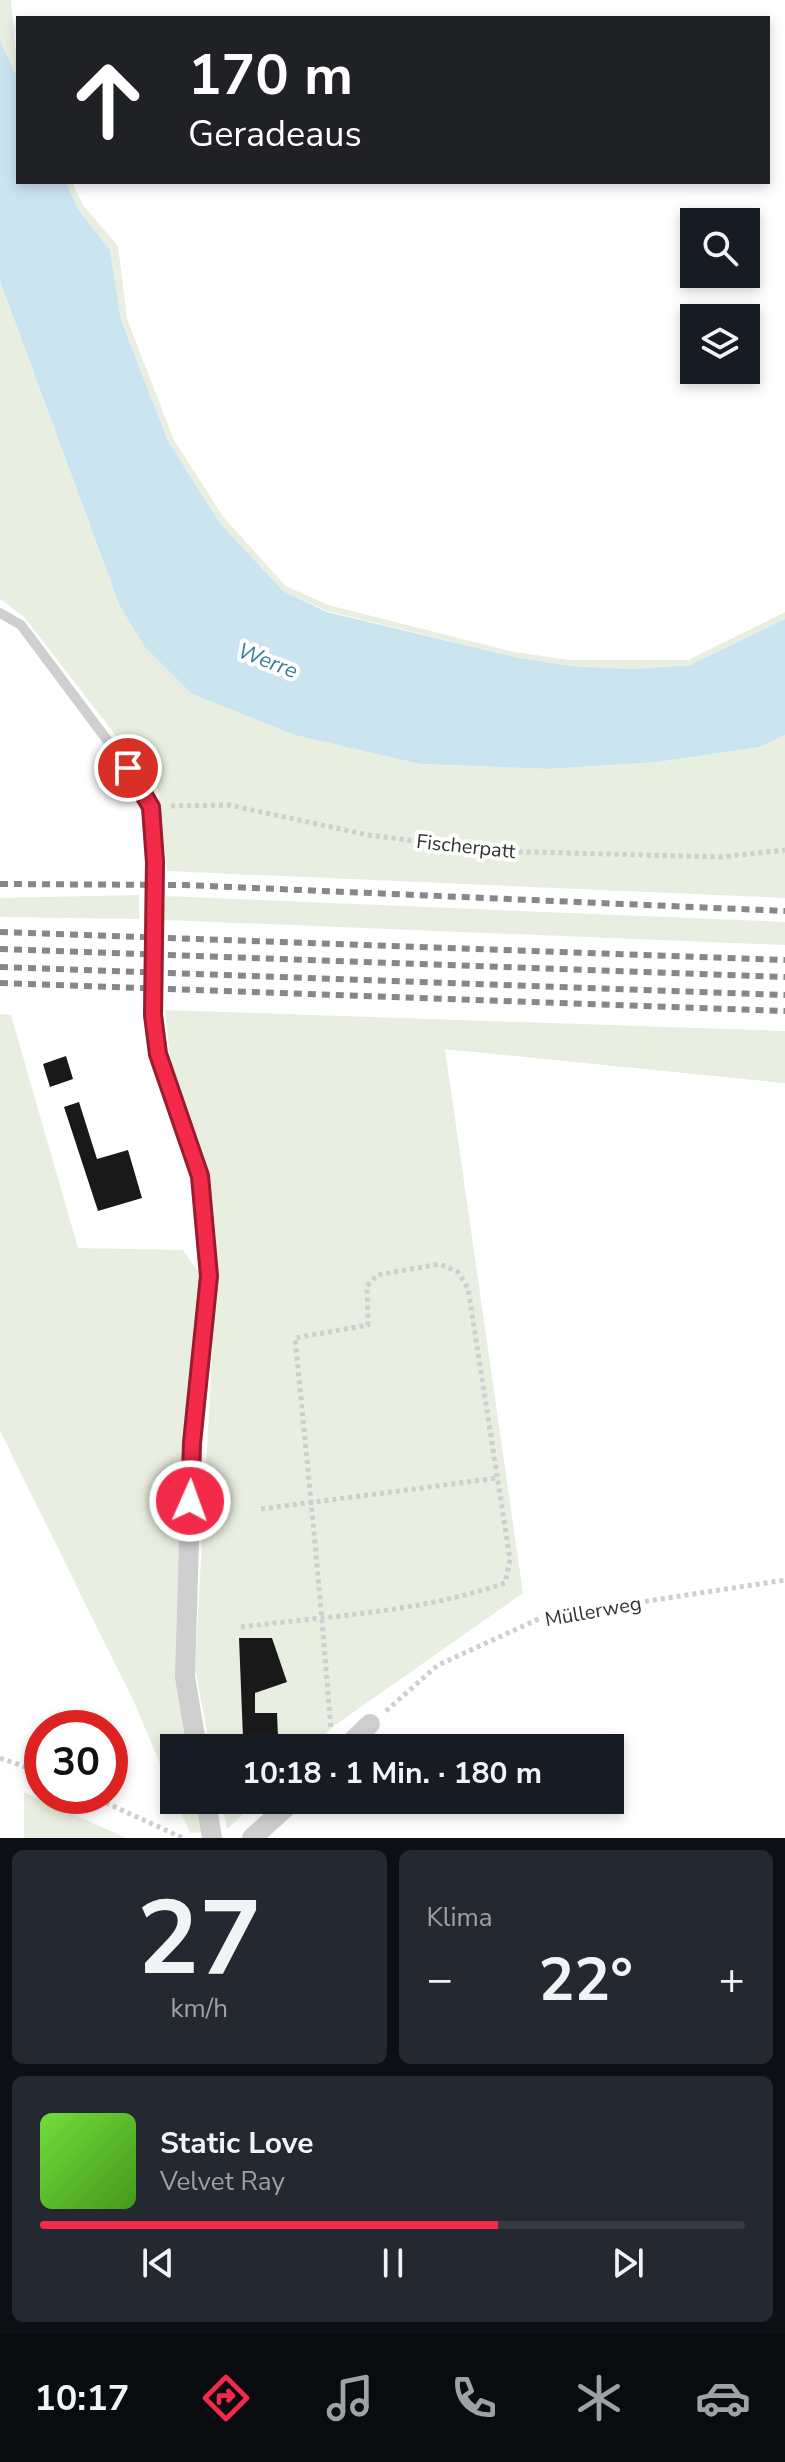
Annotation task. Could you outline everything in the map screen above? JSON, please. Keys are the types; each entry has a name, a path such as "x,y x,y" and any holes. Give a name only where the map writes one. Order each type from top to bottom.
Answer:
{"street":[{"path":"151,807 155,862 153,1015 157,1041 200,1176 209,1276 192,1443 185,1677 195,1734"},
{"path":"353,1734 370,1724"},
{"path":"208,1814 212,1838"},
{"path":"252,1838 279,1814"}],"lane":[{"path":"0,613 21,625 128,768 151,807"}],"path":[{"name":"Fischerpatt","path":"151,807 229,805 368,835 492,851 721,857 785,850"},
{"path":"241,1627 322,1617 470,1595 505,1583 510,1559 498,1478 468,1288 458,1272 440,1264 377,1275 367,1286 368,1325 295,1338 322,1617 337,1734"},
{"path":"261,1509 498,1478"},
{"name":"Müllerweg","path":"370,1724 438,1665 543,1617 785,1580"},
{"path":"0,1758 24,1767"},
{"path":"128,1813 183,1838"}],"green space":[{"path":"0,0 11,0 16,75 0,40"},
{"path":"67,184 73,184 83,205 118,246 127,319 174,440 224,518 286,586 328,605 514,652 570,660 688,660 785,612 785,619 690,665 634,669 571,666 515,657 327,611 283,591 219,522 168,441 121,320 110,250 78,209"},
{"path":"0,281 119,604 421,764 548,769 658,762 760,747 785,735 785,898 167,871 158,790 24,617 0,599"},
{"path":"139,895 139,919 0,917 0,898"},
{"path":"165,896 785,922 785,945 164,920"},
{"path":"165,1010 785,1031 785,1083 445,1049 523,1593 325,1734 207,1734 195,1668 216,1284 207,1165 170,1058"},
{"path":"0,1014 11,1015 78,1248 183,1250 204,1280 191,1734 160,1734 160,1763 134,1702 0,1431"},
{"path":"24,1814 73,1814 126,1838 24,1838"},
{"path":"182,1814 201,1814 204,1832 190,1833"},
{"path":"224,1814 244,1814 227,1829"}],"water":[{"name":"Werre","path":"0,40 16,75 16,184 67,184 78,209 110,250 121,320 168,441 219,522 283,591 327,612 515,657 571,666 634,669 690,665 785,619 785,735 760,747 658,762 548,769 421,764 295,735 192,694 144,646 119,604 0,281"}],"building":[{"path":"66,1056 73,1079 50,1087 43,1064"},
{"path":"79,1102 97,1159 128,1150 142,1198 98,1211 64,1107"},
{"path":"239,1638 272,1638 287,1682 255,1693 255,1713 277,1713 278,1734 243,1734"}],"railway":[{"path":"0,884 185,885 785,911"},
{"path":"0,932 785,960"},
{"path":"0,949 785,977"},
{"path":"0,967 785,995"},
{"path":"0,983 785,1011"}],"route":[{"path":"128,768 151,807 155,862 153,1015 158,1054 200,1176 209,1276 192,1443 190,1501"}]}
